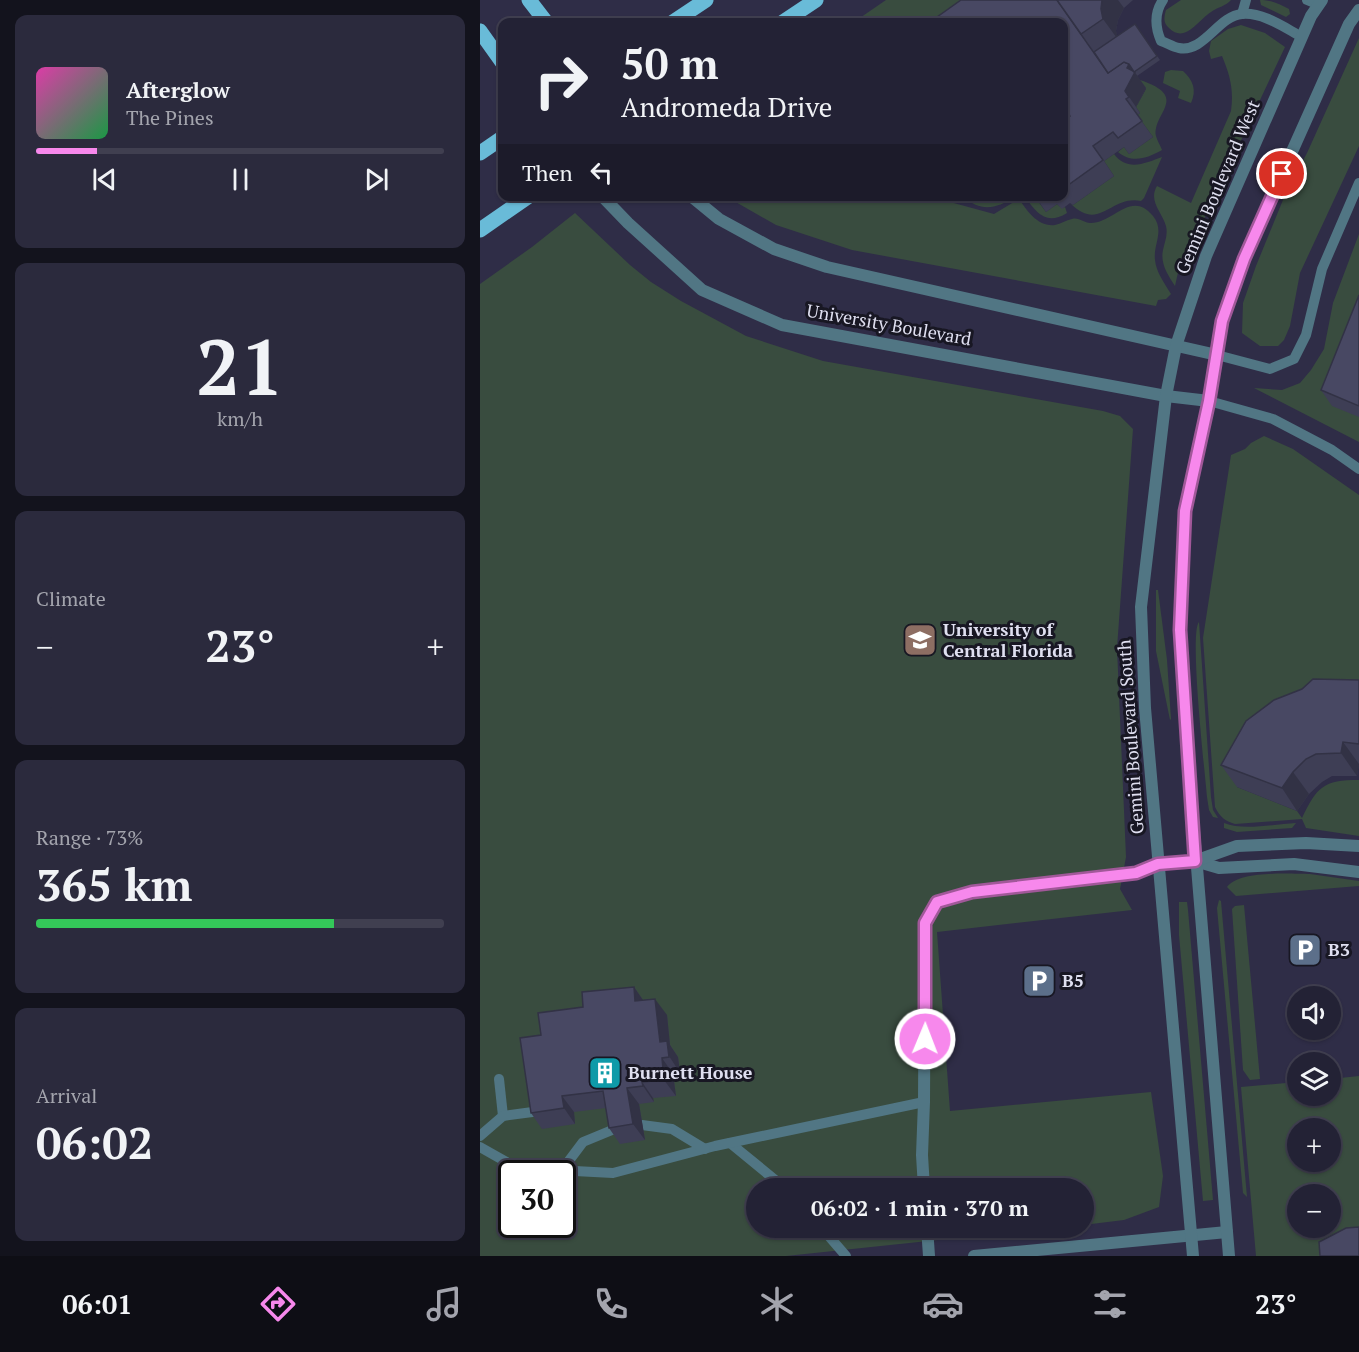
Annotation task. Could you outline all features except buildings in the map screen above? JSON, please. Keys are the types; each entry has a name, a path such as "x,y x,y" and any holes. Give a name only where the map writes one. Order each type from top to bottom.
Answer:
{"main road":[{"path":"530,0 543,18"},
{"path":"679,18 706,0"},
{"path":"789,18 816,0"},
{"path":"480,31 498,56"},
{"path":"480,153 498,141"},
{"path":"480,230 522,201"}],"street":[{"name":"Gemini Boulevard West","path":"1166,396 1176,346 1206,256 1316,2"},
{"path":"1229,1256 1195,861 1180,630 1185,511 1209,401 1222,321 1244,259 1350,24 1359,10"},
{"name":"University Boulevard","path":"607,201 628,224 702,290 782,325 1166,396 1209,401"},
{"path":"696,201 719,219 774,249 827,267 1217,355"},
{"name":"Gemini Boulevard South","path":"1166,396 1141,607 1145,708 1193,1256"},
{"path":"923,1178 925,923 937,902 972,892 1136,873 1158,864 1195,861 1237,846 1306,843 1359,846"},
{"path":"1195,861 1219,868 1294,864 1359,872"},
{"path":"974,1256 1227,1232"},
{"path":"928,1238 929,1256"}],"lane":[{"path":"1163,0 1158,7 1155,27 1161,41 1180,48 1191,47 1230,18 1242,14 1263,17 1302,37"},
{"path":"1242,14 1246,0"},
{"path":"1217,355 1270,369 1294,359 1306,335 1322,269 1359,183"},
{"path":"1209,401 1273,419 1332,450 1359,469"},
{"path":"499,1079 503,1116"},
{"path":"576,1171 613,1173 730,1143 924,1102"},
{"path":"480,1136 503,1116 540,1111"},
{"path":"570,1160 583,1142 617,1128 642,1125 672,1129 705,1149"},
{"path":"730,1143 773,1178"},
{"path":"480,1147 503,1160"},
{"path":"830,1238 846,1256"}],"green space":[{"path":"886,0 963,0 963,18 860,18"},
{"path":"1181,0 1231,0 1211,12 1191,29 1180,33 1167,26 1164,17 1166,10"},
{"path":"1260,0 1282,5 1289,9 1290,14 1286,17 1261,5"},
{"path":"1241,25 1265,33 1285,47 1188,253 1181,259 1175,286 1165,269 1163,260 1167,229 1155,202 1155,191 1157,186 1191,203 1231,111 1232,89 1229,76 1222,56 1211,59 1209,51 1211,41 1228,29"},
{"path":"1359,38 1359,146 1300,273 1290,326 1284,340 1278,346 1260,346 1242,333 1243,303 1285,195 1307,153"},
{"path":"1183,71 1189,78 1194,90 1191,103 1178,98 1180,91 1163,83 1165,72"},
{"path":"1140,80 1155,86 1163,93 1166,106 1156,128 1156,136 1162,150 1134,159 1118,152 1124,147 1129,154 1153,137 1137,115 1140,113 1136,107 1146,89 1138,84"},
{"path":"1114,154 1119,160 1131,164 1162,157 1144,198 1141,201 1121,203 1097,214 1080,211 1070,203 1073,205 1114,176 1104,161"},
{"path":"734,201 949,201 994,214 1016,201 1021,201 1038,221 1049,225 1075,219 1088,223 1098,222 1129,207 1137,206 1153,216 1158,227 1156,264 1171,294 1166,299 1158,300 1156,306 852,250 776,225"},
{"path":"969,201 989,201 990,203 1007,201 989,207"},
{"path":"1028,201 1038,201 1046,212 1057,204 1062,208 1065,207 1067,213 1060,217 1048,218"},
{"path":"575,213 651,282 746,336 823,361 1103,411 1120,416 1133,429 1117,648 1126,857 1120,889 1132,910 937,932 950,1111 1151,1092 1163,1176 1159,1207 1124,1220 1094,1224 1094,1178 746,1178 746,1238 957,1238 786,1256 480,1256 480,284"},
{"path":"1359,234 1359,442 1254,388 1282,390 1300,383 1311,370 1324,349 1333,303"},
{"path":"1264,436 1293,449 1359,495 1359,702 1237,787 1297,811 1302,818 1312,799 1323,787 1347,780 1359,780 1359,836 1306,828 1302,819 1235,824 1223,818 1215,807 1203,638 1231,455"},
{"path":"1156,590 1158,590 1167,660 1170,720 1156,651"},
{"path":"1199,622 1211,797 1213,810 1218,818 1213,817 1209,810 1207,797 1196,651 1196,632"},
{"path":"1224,823 1250,827 1296,823 1292,828 1237,832 1224,828"},
{"path":"1310,874 1359,881 1359,886 1236,896 1227,887 1233,882 1254,875"},
{"path":"1219,900 1221,901 1247,1197 1243,1193 1217,908"},
{"path":"1179,902 1187,902 1188,910 1213,1200 1203,1201 1179,935"},
{"path":"1244,905 1260,1079 1250,1080 1243,1070 1232,909 1235,906"},
{"path":"1359,1076 1359,1256 1256,1256 1241,1087 1287,1083 1287,1106 1341,1106 1341,1078"}],"place":[{"name":"University of Central Florida","path":"920,640"},
{"name":"B3","path":"1305,950"},
{"name":"B5","path":"1039,981"},
{"name":"Burnett House","path":"605,1073"}],"route":[{"path":"925,1039 925,923 937,902 972,892 1136,873 1158,864 1195,861 1180,630 1185,511 1209,401 1222,321 1244,259 1282,174"}]}
